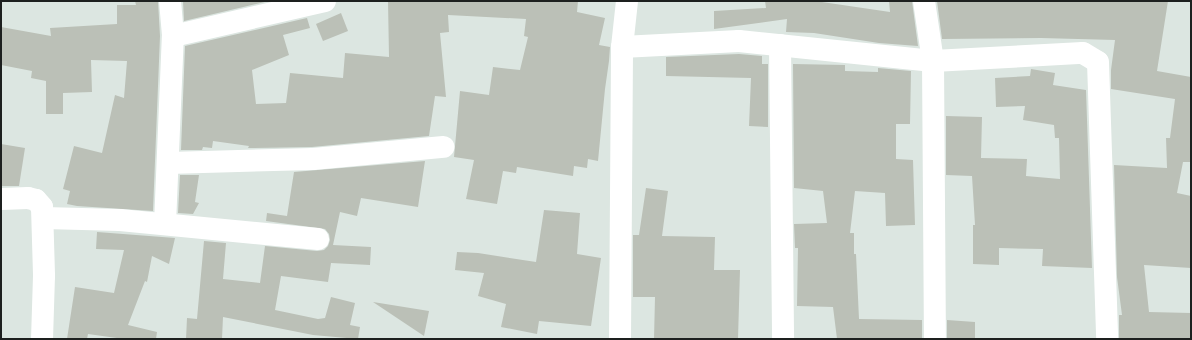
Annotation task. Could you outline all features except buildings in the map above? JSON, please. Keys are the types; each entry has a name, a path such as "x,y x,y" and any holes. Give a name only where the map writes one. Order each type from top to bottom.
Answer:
{"street":[{"path":"165,224 173,36 170,1"},
{"path":"173,36 325,1"},
{"path":"620,339 622,47 627,1"},
{"path":"924,1 933,61 935,339"},
{"path":"622,47 739,41 933,61 1083,53 1098,62 1107,339"},
{"path":"780,45 783,339"},
{"path":"168,163 313,159 443,147"},
{"path":"1,199 28,198 36,200 42,207 44,218 42,339"},
{"path":"44,218 120,220 318,238"}]}
